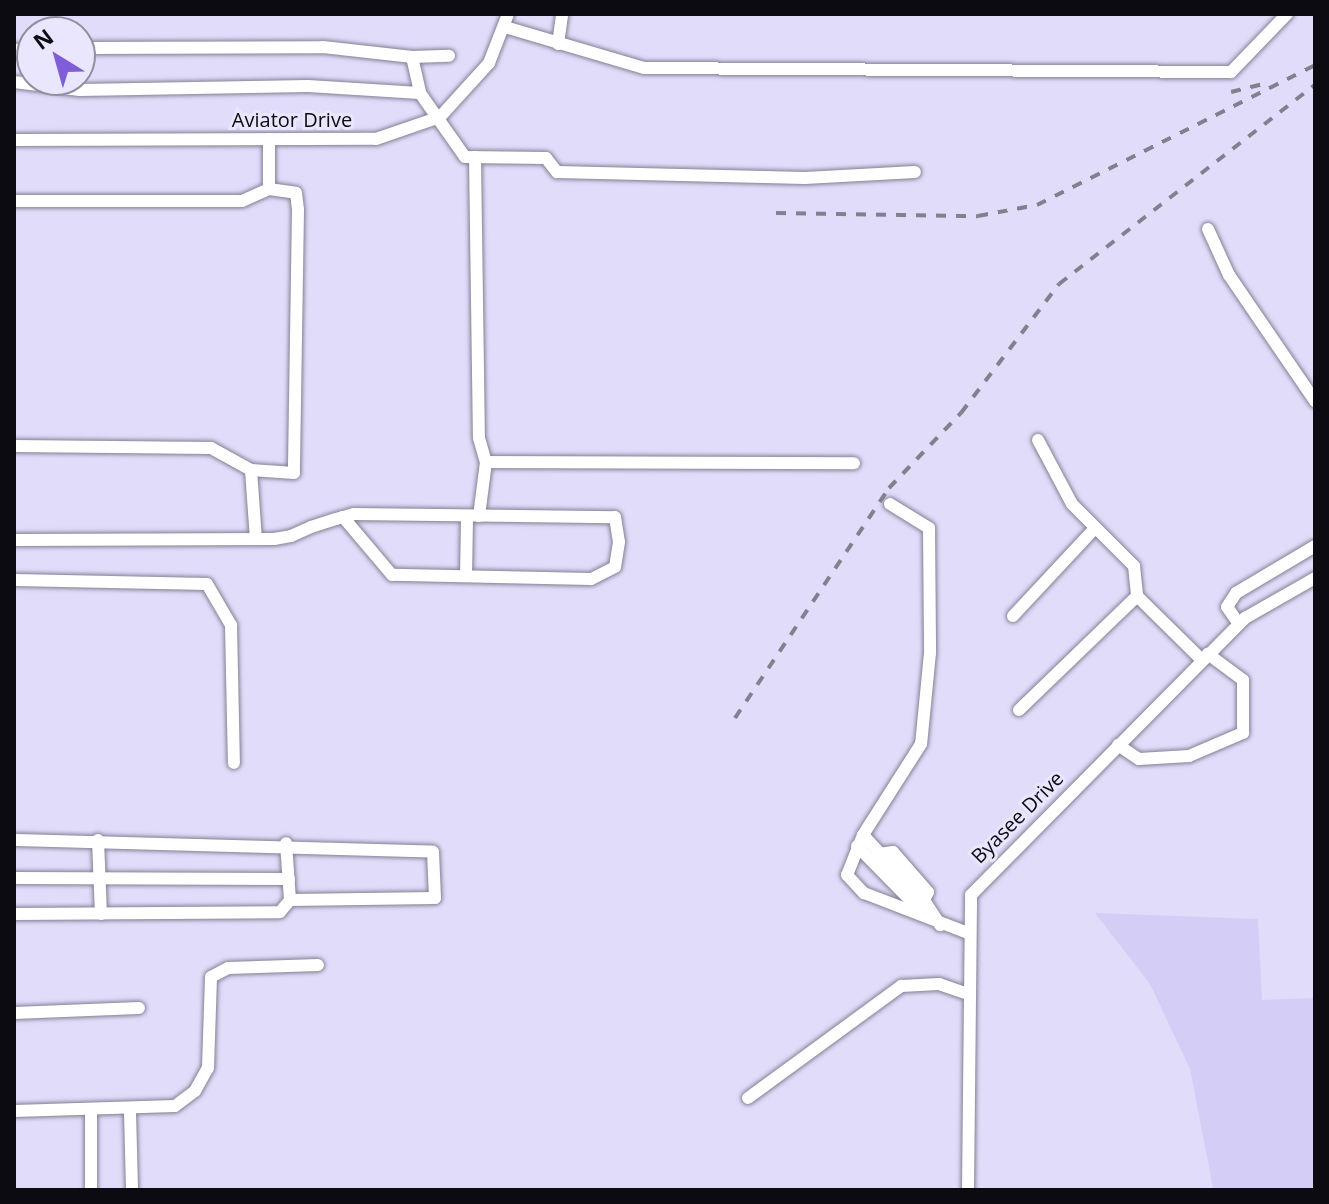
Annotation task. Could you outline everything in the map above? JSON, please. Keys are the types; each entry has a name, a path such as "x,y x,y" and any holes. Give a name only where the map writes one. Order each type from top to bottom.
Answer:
{"street":[{"path":"558,44 562,14"},
{"path":"506,20 558,44 644,68 1231,72 1287,14"},
{"name":"Aviator Drive","path":"14,140 376,139 440,117 489,63 506,20"},
{"path":"96,48 323,47 412,57 449,56"},
{"path":"412,57 420,93 440,117 465,157 546,158 557,172 572,173 805,178 915,172"},
{"path":"14,82 80,90 308,86 420,93"},
{"path":"269,139 269,189"},
{"path":"466,576 473,516 486,462 479,438 475,157"},
{"path":"14,201 242,201 269,189 296,193 298,210 294,473 251,470 211,448 14,446"},
{"path":"1208,229 1229,275 1315,401"},
{"path":"1038,440 1072,504 1134,566 1137,596 1205,657 1243,680 1243,733 1189,756 1139,759 1118,745"},
{"path":"486,462 854,463"},
{"path":"251,470 256,539"},
{"path":"890,504 929,528 930,653 921,744 860,840 847,875 858,888 940,925 968,933"},
{"path":"14,540 256,539 343,517 615,517 615,567 591,579 392,575 343,517"},
{"path":"1013,616 1095,528"},
{"path":"1239,624 1227,607 1236,593 1315,546"},
{"name":"Byasee Drive","path":"968,1190 968,933 979,882 1239,624 1315,578"},
{"path":"14,580 207,584 231,625 234,763"},
{"path":"1019,710 1137,596"},
{"path":"14,840 286,843 433,852 435,898 290,900"},
{"path":"98,840 101,914"},
{"path":"860,840 879,854 924,900 940,925"},
{"path":"860,840 917,907 924,900"},
{"path":"14,914 280,912 290,900 286,843"},
{"path":"14,878 289,879"},
{"path":"14,1111 130,1112 175,1106 195,1091 208,1068 211,977 228,968 318,965"},
{"path":"748,1098 901,986 939,984 968,994"},
{"path":"14,1013 139,1008"},
{"path":"91,1111 91,1190"},
{"path":"130,1112 132,1190"}],"shaded area":[{"path":"14,14 1315,14 1315,1190 14,1190"},
{"path":"1095,913 1258,919 1262,1000 1315,998 1315,1190 1213,1188 1190,1069 1150,984"}],"railway":[{"path":"776,213 978,216 1037,205 1315,65"},
{"path":"1231,92 1262,84"},
{"path":"735,718 889,488 961,413 1059,284 1315,85"}]}
